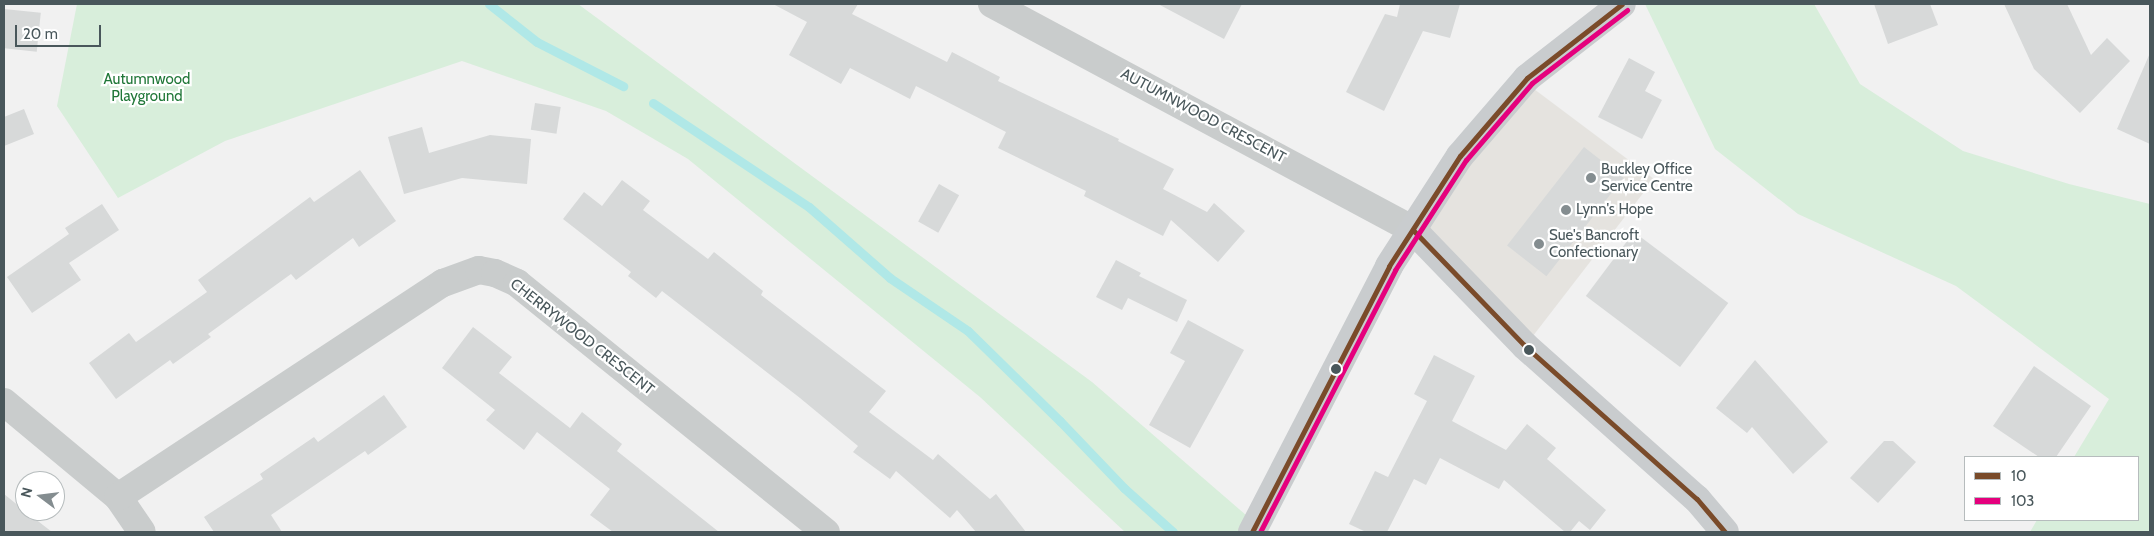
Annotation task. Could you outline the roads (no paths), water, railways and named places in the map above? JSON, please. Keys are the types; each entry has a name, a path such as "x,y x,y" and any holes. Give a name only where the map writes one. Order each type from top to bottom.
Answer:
{"main road":[{"path":"1252,532 1385,274 1460,156 1522,85 1622,4"},
{"path":"1413,230 1525,346 1696,499 1726,532"}],"street":[{"name":"AUTUMNWOOD CRESCENT","path":"992,4 1413,230"},
{"name":"CHERRYWOOD CRESCENT","path":"118,496 443,283 478,270 495,273 517,283 826,532"},
{"path":"4,402 118,496 142,532"}],"waterway":[{"path":"489,4 537,42 623,86"},
{"path":"653,103 809,207 890,278 968,331 1060,421 1124,488 1173,532"}],"place":[{"name":"Buckley Office Service Centre","path":"1591,178"},
{"name":"Lynn's Hope","path":"1566,210"},
{"name":"Sue's Bancroft Confectionary","path":"1539,244"}],"park label":[{"name":"Autumnwood Playground","path":"147,88"}]}
